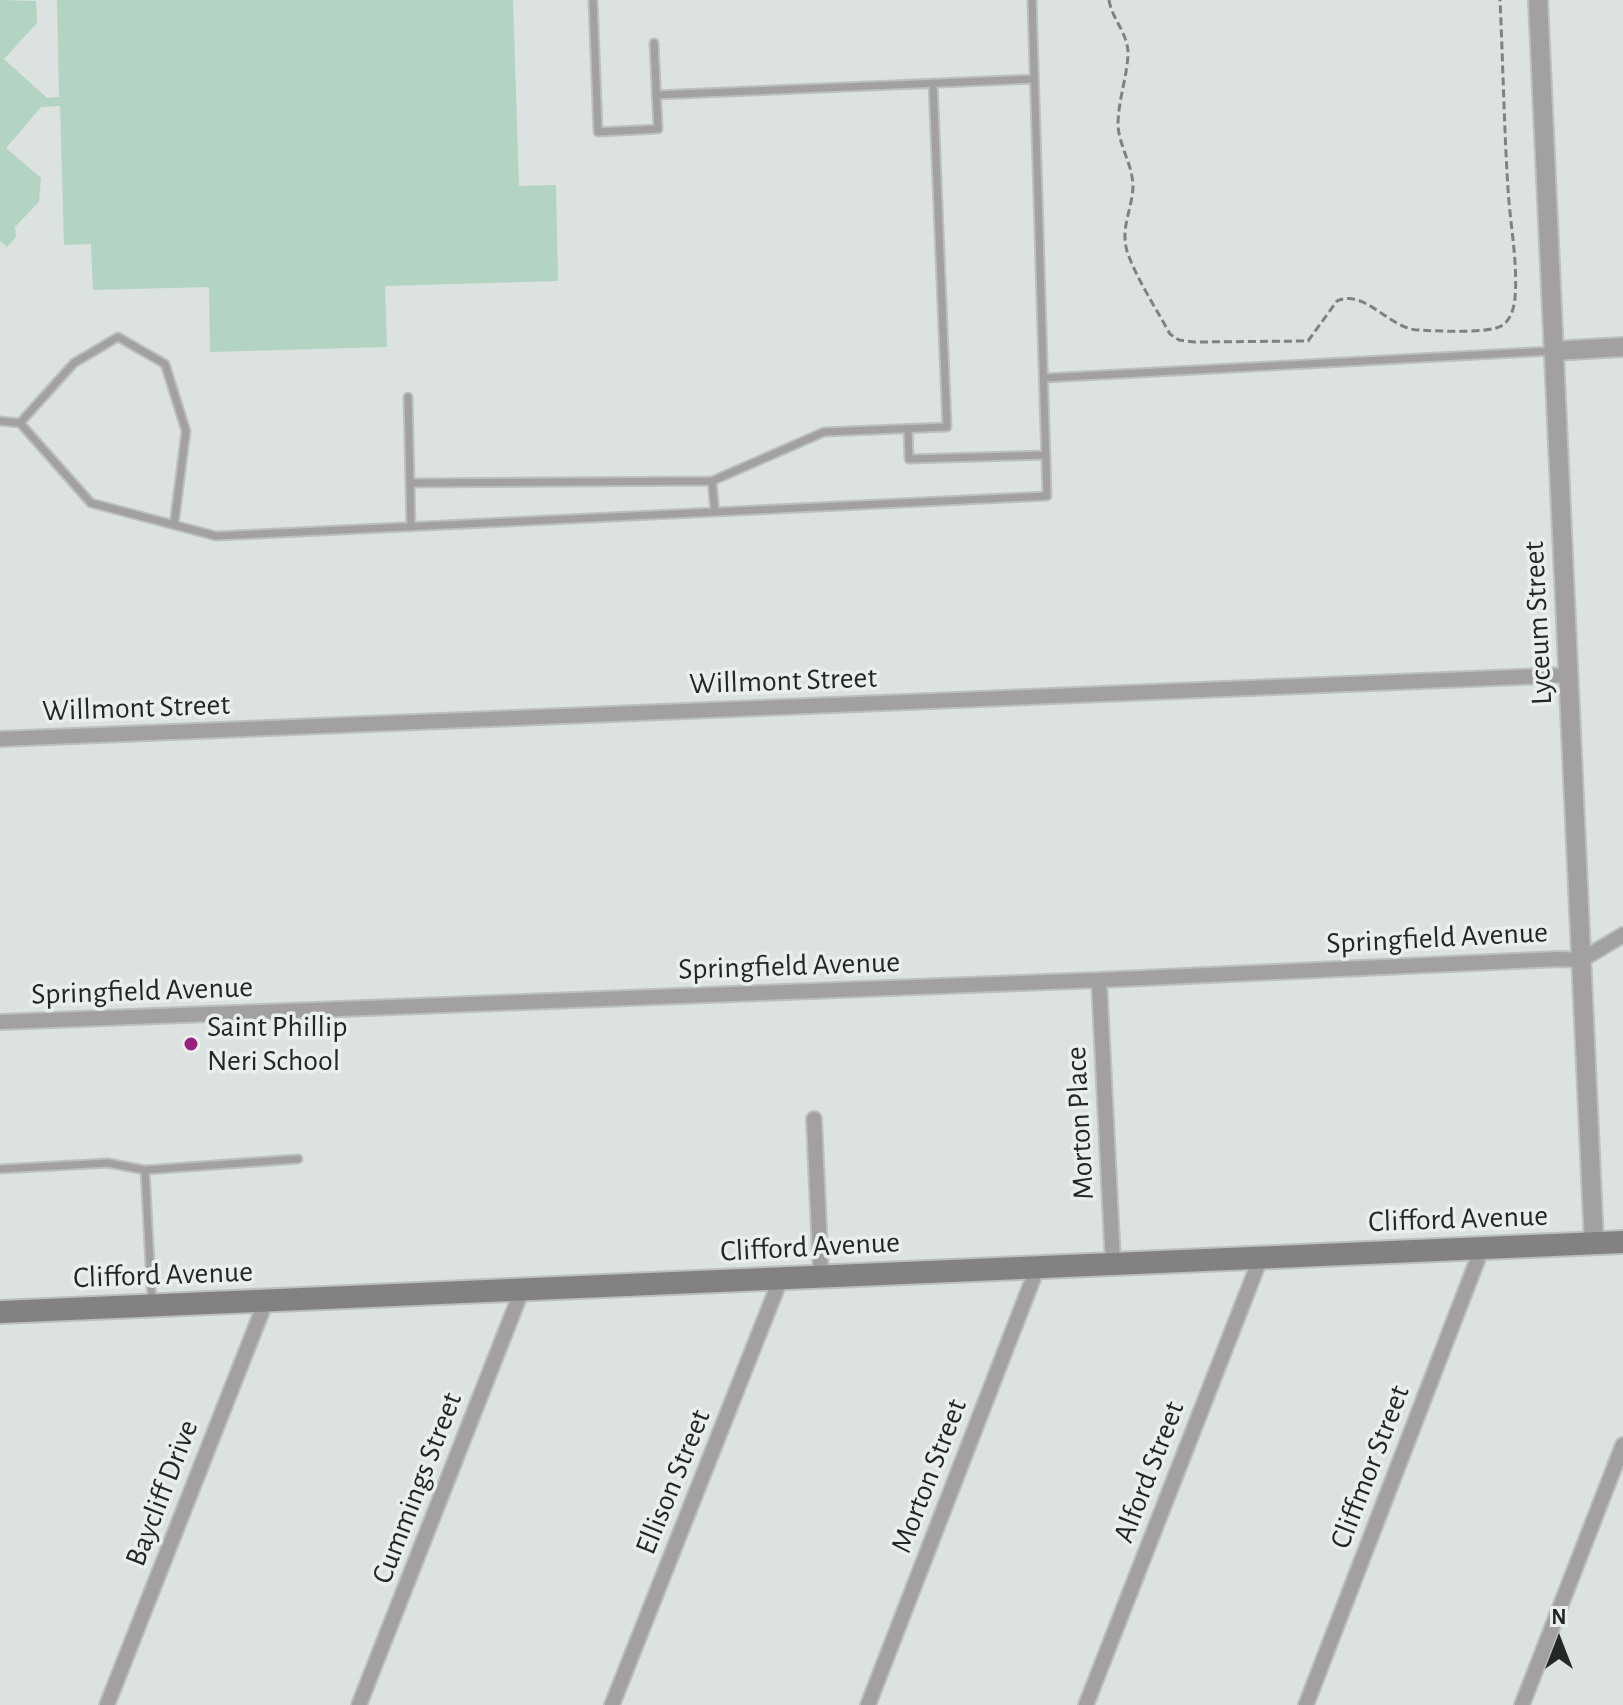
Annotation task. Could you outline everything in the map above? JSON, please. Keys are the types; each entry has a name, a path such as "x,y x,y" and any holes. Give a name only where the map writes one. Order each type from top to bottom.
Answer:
{"main road":[{"name":"Clifford Avenue","path":"2,1316 152,1306 1623,1242"}],"street":[{"name":"Lyceum Street","path":"1538,0 1594,1243"},
{"path":"1553,351 1623,347"},
{"name":"Willmont Street","path":"0,739 1568,675"},
{"path":"1581,960 1623,935"},
{"name":"Springfield Avenue","path":"0,1022 1581,960"},
{"name":"Morton Place","path":"1099,980 1113,1263"},
{"path":"814,1119 821,1276"},
{"name":"Cliffmor Street","path":"1306,1705 1482,1248"},
{"name":"Alford Street","path":"1086,1705 1261,1257"},
{"name":"Morton Street","path":"868,1705 1038,1266"},
{"name":"Ellison Street","path":"612,1705 781,1278"},
{"name":"Cummings Street","path":"359,1705 522,1290"},
{"name":"Baycliff Drive","path":"107,1705 266,1301"},
{"path":"1522,1705 1623,1445"}],"lane":[{"path":"593,0 598,132 658,129 654,43"},
{"path":"0,421 20,423 91,503 216,536 1047,496 1032,0"},
{"path":"656,95 1034,79"},
{"path":"410,483 712,481 824,432 947,427 933,83"},
{"path":"20,423 74,363 118,337 165,364 186,431 174,525"},
{"path":"1044,378 1553,351"},
{"path":"408,397 411,527"},
{"path":"908,429 909,459 1046,455"},
{"path":"712,481 715,512"},
{"path":"0,1169 108,1163 145,1170 298,1159"},
{"path":"145,1170 152,1306"}],"path":[{"path":"1109,0 1125,35 1128,51 1118,127 1132,174 1133,189 1125,224 1128,253 1170,334 1179,340 1194,342 1308,341 1337,301 1344,298 1361,301 1402,327 1414,330 1488,330 1501,328 1509,320 1514,308 1515,275 1500,0"}],"building":[{"path":"0,0 36,1 37,23 4,59 47,98 59,97 57,0 513,0 519,186 556,185 558,281 385,286 387,347 210,352 209,287 93,290 91,244 64,245 60,106 41,107 6,148 41,178 39,202 15,227 16,237 7,247 0,241"}],"place":[{"name":"Saint Phillip Neri School","path":"191,1044"}]}
